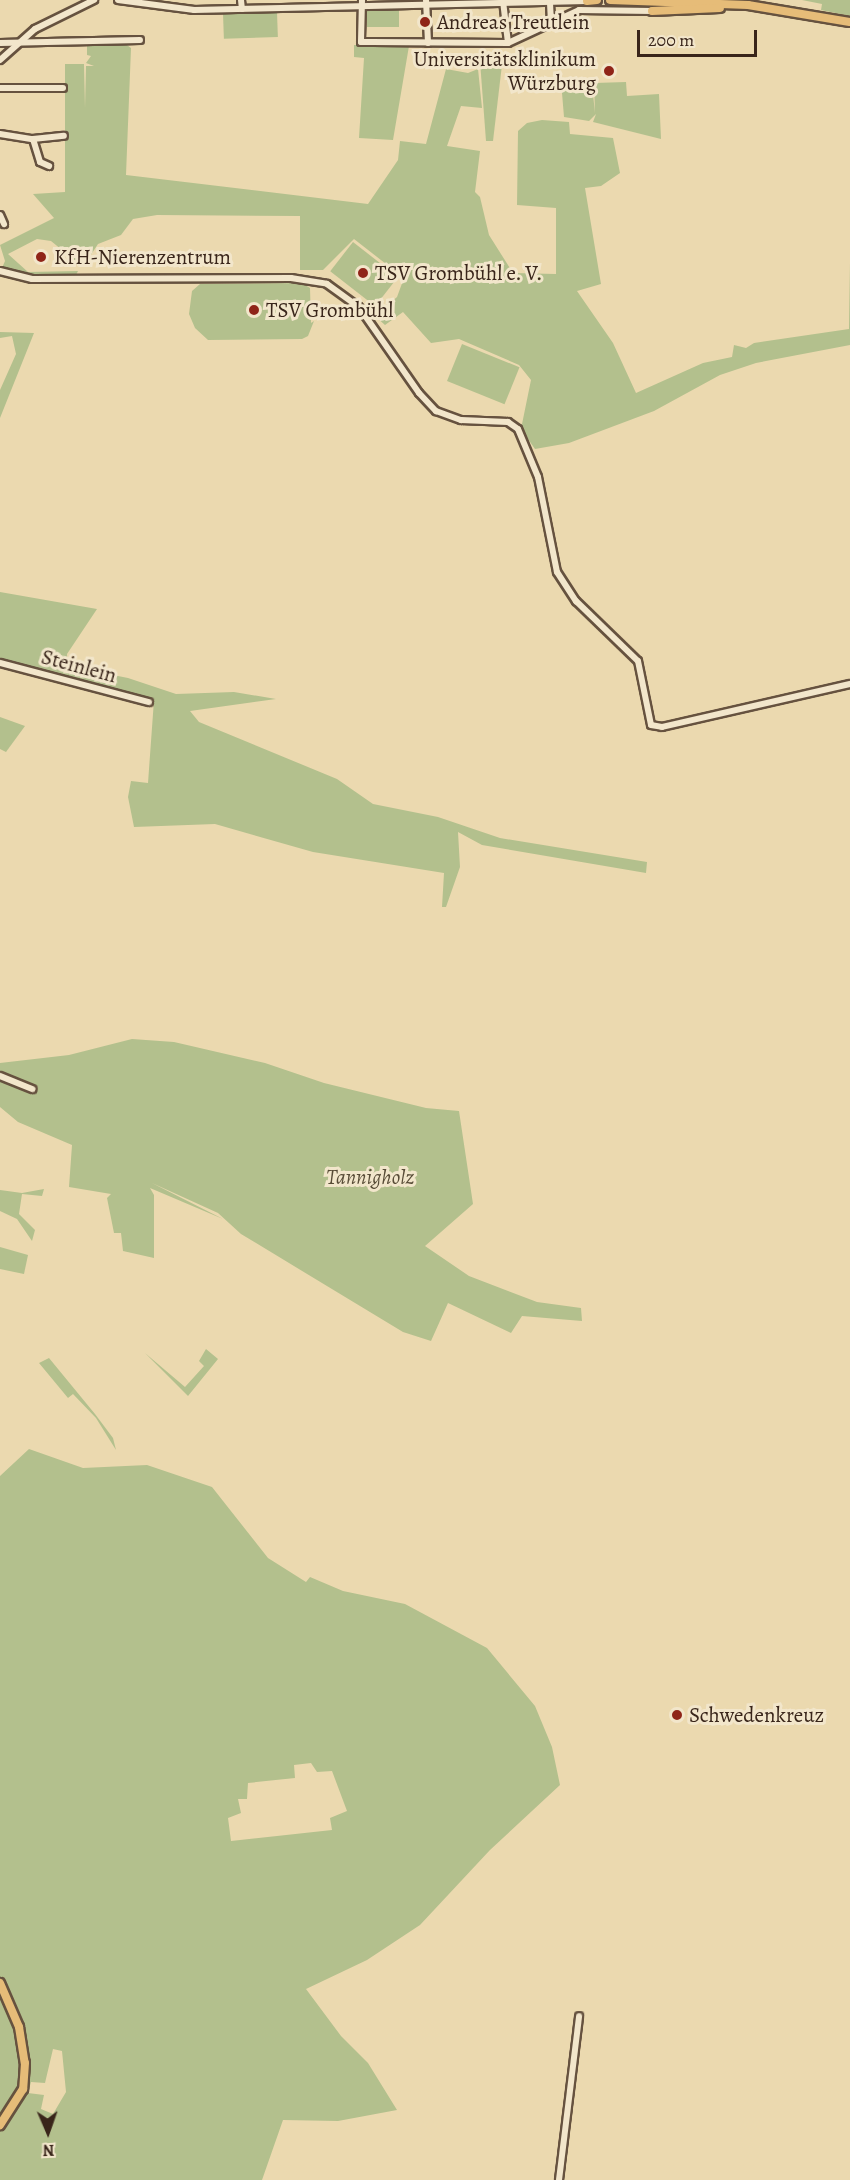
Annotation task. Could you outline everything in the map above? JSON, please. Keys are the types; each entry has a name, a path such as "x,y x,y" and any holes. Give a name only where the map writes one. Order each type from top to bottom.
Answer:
{"main road":[{"path":"581,1 597,0"},
{"path":"610,0 773,8 850,22"},
{"path":"725,0 762,7"},
{"path":"652,11 773,8"},
{"path":"0,1983 19,2026 25,2063 23,2089 0,2125"}],"street":[{"path":"0,60 35,29 94,0"},
{"path":"118,0 194,10 291,8 362,3 581,1 579,10"},
{"path":"242,0 242,9"},
{"path":"291,0 291,8"},
{"path":"503,2 508,43"},
{"path":"362,3 361,42 508,43 551,21 579,10 652,11"},
{"path":"426,3 428,43"},
{"path":"550,3 551,21"},
{"path":"0,43 140,40"},
{"path":"0,88 63,88"},
{"path":"0,134 33,139 64,136"},
{"path":"33,139 37,164 49,166"},
{"path":"0,215 4,224"},
{"path":"0,271 32,279 316,280 359,307 426,402 446,417 508,422 518,429 538,477 557,572 576,601 638,661 651,725 662,727 850,684"},
{"name":"Steinlein","path":"0,663 149,702"},
{"path":"0,1076 33,1089"},
{"path":"559,2180 579,2016"}],"green space":[{"path":"802,0 850,0 850,16 821,10 822,4"},
{"path":"367,9 399,9 399,27 367,27"},
{"path":"277,12 278,37 224,39 223,14"},
{"path":"87,43 124,43 131,48 126,175 368,204 398,160 400,141 426,144 446,69 468,73 478,69 482,108 461,106 447,146 480,151 475,192 480,197 489,235 513,273 556,274 556,208 517,205 518,131 527,123 542,120 569,122 570,134 613,138 620,173 601,186 585,188 601,284 577,291 613,343 636,393 703,363 732,357 734,345 746,348 754,343 849,329 850,262 850,345 756,363 720,375 654,411 569,443 535,449 521,429 531,380 519,365 459,339 431,343 403,312 385,325 375,316 397,297 404,278 354,239 323,270 300,270 300,216 157,215 133,219 121,235 98,244 83,267 51,241 37,239 8,254 28,272 78,271 76,275 36,276 2,268 5,261 0,245 54,218 33,194 65,192 65,64 84,64 85,108 86,66 94,66 86,63 91,56 87,55"},
{"path":"354,45 409,46 393,140 359,138 364,58 354,57"},
{"path":"503,56 493,141 486,141 480,61"},
{"path":"561,81 592,85 595,113 594,83 626,82 627,96 659,94 661,139 593,122 596,114 589,121 564,117"},
{"name":"TSV Grombühl e. V.","path":"353,242 398,277 375,306 330,271"},
{"name":"TSV Grombühl","path":"302,283 310,288 311,323 314,321 308,336 302,339 208,340 195,328 189,314 192,291 200,284"},
{"path":"0,332 34,333 0,418 0,390 16,354 12,336 0,338"},
{"path":"462,344 519,367 505,404 447,381"},
{"path":"0,592 97,609 67,654 68,666 128,678 176,694 234,692 276,699 190,711 199,722 337,779 373,804 438,817 500,838 647,862 646,873 482,845 458,832 460,867 446,907 442,907 444,873 313,852 215,824 134,827 128,797 131,781 148,783 154,700 0,664"},
{"path":"0,717 25,726 6,752 0,749"},
{"name":"Tannigholz","path":"132,1039 174,1042 265,1063 324,1083 426,1108 459,1111 473,1204 425,1246 469,1276 537,1302 581,1308 582,1321 522,1316 511,1333 448,1303 431,1341 403,1332 241,1234 218,1213 152,1183 223,1219 150,1188 154,1195 154,1258 123,1251 121,1233 114,1233 107,1198 111,1194 69,1187 72,1145 18,1122 0,1107 0,1063 69,1055"},
{"path":"44,1189 42,1196 22,1194 19,1214 35,1230 32,1241 17,1219 0,1211 0,1190 22,1193"},
{"path":"0,1247 28,1255 24,1274 0,1269"},
{"path":"206,1349 218,1359 188,1396 145,1353 185,1387 204,1366 199,1361"},
{"path":"49,1358 113,1438 116,1450 96,1418 73,1394 68,1398 39,1363"},
{"path":"29,1449 83,1468 147,1465 212,1487 268,1558 306,1582 310,1577 343,1591 405,1604 487,1648 535,1706 552,1747 560,1785 490,1850 420,1925 367,1960 306,1989 341,2036 368,2063 397,2110 338,2121 283,2120 262,2180 0,2180 0,1476","holes":["311,1763 317,1772 332,1771 347,1811 330,1818 332,1830 231,1841 228,1818 241,1813 238,1799 247,1799 248,1783 295,1778 294,1765","53,2049 62,2051 66,2092 53,2114 41,2109 44,2095 28,2093 31,2082 45,2083"]}],"place":[{"name":"Andreas Treutlein","path":"425,22"},
{"name":"Universitätsklinikum Würzburg","path":"609,71"},
{"name":"KfH-Nierenzentrum","path":"41,257"},
{"name":"TSV Grombühl e. V.","path":"363,273"},
{"name":"TSV Grombühl","path":"254,310"},
{"name":"Schwedenkreuz","path":"677,1715"}]}
